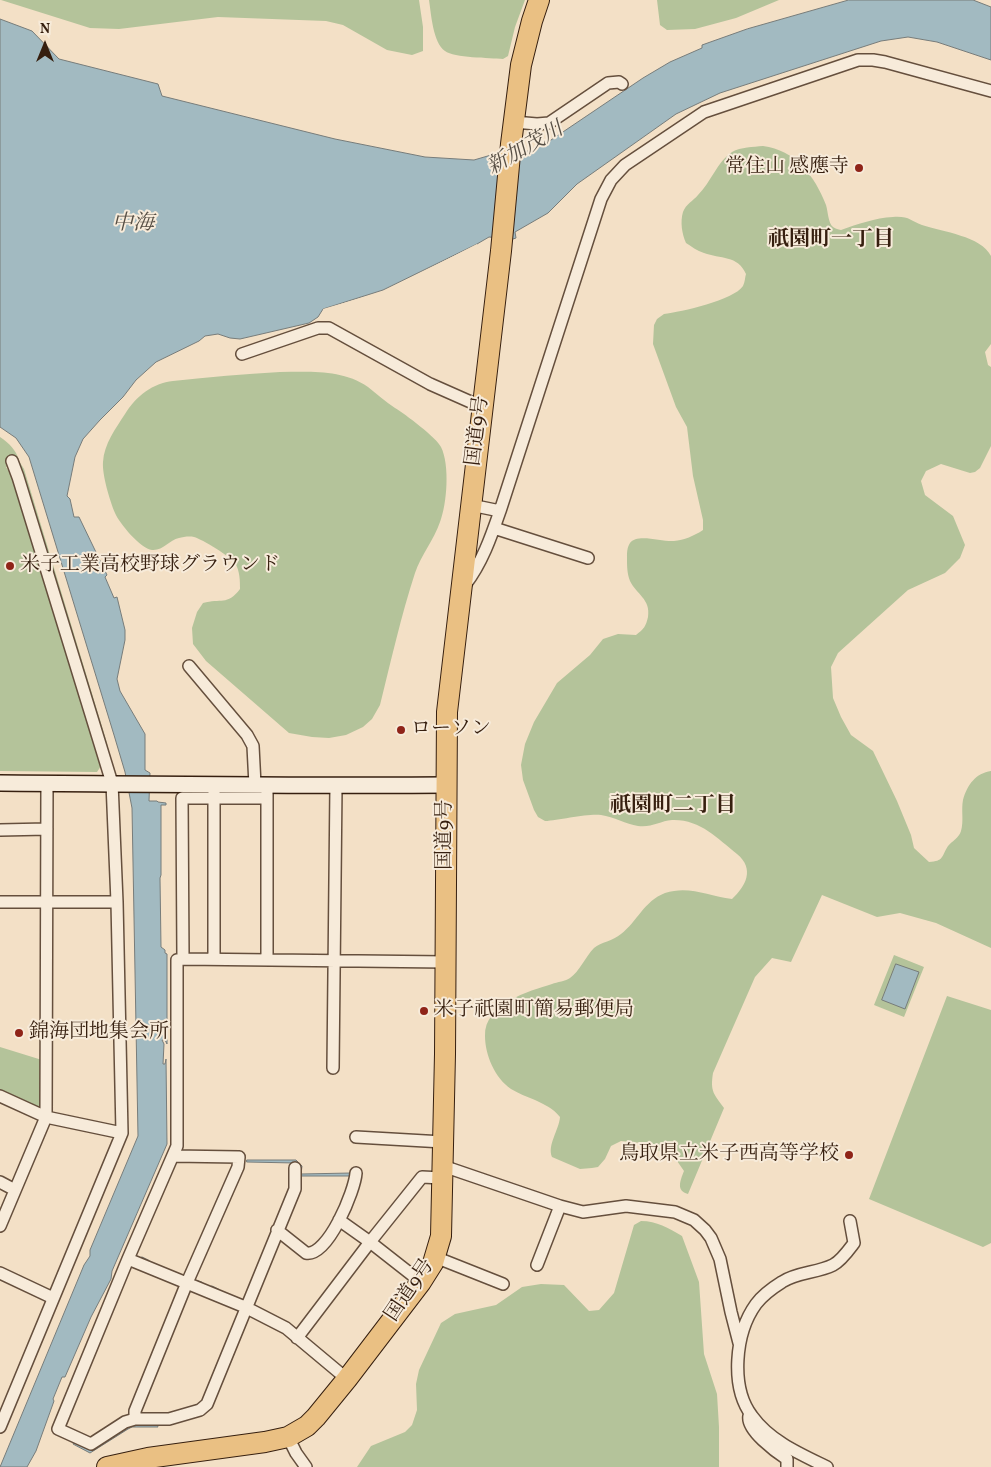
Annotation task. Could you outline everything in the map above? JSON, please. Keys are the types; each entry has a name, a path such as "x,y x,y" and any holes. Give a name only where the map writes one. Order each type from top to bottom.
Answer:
{"highway":[{"name":"国道9号","path":"107,1467 148,1458 265,1442 288,1437 307,1426 347,1379 420,1282 435,1257 441,1236 446,962 447,712 521,65 539,0"}],"street":[{"path":"461,589 474,574 494,528 601,199 611,180 625,165 704,112 858,60 885,62 991,91"},
{"path":"514,122 550,123 608,83 619,82 622,84"},
{"path":"242,354 318,328 329,328 430,384 482,407"},
{"path":"0,1427 122,1133 118,783 12,461"},
{"path":"471,505 500,511"},
{"path":"494,528 588,558"},
{"path":"189,666 247,735 253,746 263,789 267,960"},
{"path":"0,783 151,783 214,791 336,786 446,785"},
{"path":"0,1226 46,1118 47,784"},
{"path":"332,1068 336,786"},
{"path":"182,959 182,798 214,791"},
{"path":"214,791 214,959"},
{"path":"0,830 47,829"},
{"path":"0,902 118,902"},
{"path":"296,1168 295,1189 245,1307 207,1404 200,1410 169,1419 135,1419 124,1422 91,1444 58,1429 177,1146 177,960 446,962"},
{"path":"0,1096 46,1118 122,1133"},
{"path":"356,1137 443,1142"},
{"path":"135,1419 135,1411 186,1285 238,1167 239,1157 173,1156"},
{"path":"297,1338 422,1177 442,1172 583,1212 626,1206 675,1212 694,1220 705,1230 716,1246 739,1343"},
{"path":"277,1230 306,1252 310,1253 317,1250 330,1236 339,1220 355,1184 356,1173"},
{"path":"0,1182 15,1190"},
{"path":"537,1265 560,1206"},
{"path":"339,1220 420,1282"},
{"path":"827,1467 770,1436 750,1413 744,1400 737,1372 739,1343 756,1304 783,1281 833,1265 844,1256 854,1243 850,1222"},
{"path":"435,1257 503,1284"},
{"path":"128,1259 186,1285 245,1307 286,1328 347,1379"},
{"path":"0,1273 53,1298"},
{"path":"750,1413 749,1424 777,1452 788,1459 786,1467"},
{"path":"288,1437 306,1467"}],"green space":[{"path":"1,0 419,0 423,27 423,51 412,55 387,50 343,25 326,21 218,17 119,29 90,28"},
{"path":"429,0 525,0 515,27 508,56 503,59 472,57 456,55 445,51 435,35"},
{"path":"657,0 779,0 736,18 695,29 667,30 660,25"},
{"path":"763,146 785,153 810,175 826,205 830,223 835,228 841,230 880,219 903,217 922,225 970,239 986,249 991,256 991,344 985,352 988,365 991,367 991,446 980,468 975,472 970,473 941,464 926,471 921,481 925,495 953,516 965,545 960,558 945,573 908,590 838,653 831,667 833,698 841,717 851,735 873,751 897,801 911,835 914,848 929,862 940,859 948,846 960,833 963,800 967,789 981,774 991,771 991,948 936,923 900,913 877,917 822,895 791,962 772,958 755,977 713,1073 712,1085 714,1092 724,1108 688,1194 684,1193 680,1188 684,1171 675,1158 641,1143 621,1141 611,1146 605,1159 598,1167 592,1168 580,1169 552,1157 552,1142 560,1117 549,1107 511,1089 500,1079 489,1058 485,1036 487,1025 492,1015 500,1007 520,995 570,978 594,948 621,934 632,924 646,906 658,897 665,893 682,890 732,899 741,889 746,877 746,866 737,854 708,831 691,823 672,820 647,826 638,826 606,816 596,815 545,821 538,817 534,810 523,780 521,765 525,744 534,722 557,683 590,655 603,639 618,634 636,635 645,625 648,617 647,606 628,575 627,554 630,543 633,540 644,538 669,541 678,540 703,530 703,520 693,476 687,427 676,407 653,344 654,325 657,319 664,314 694,308 719,300 738,291 743,286 746,274 738,264 728,259 701,252 686,243 683,236 682,216 686,207 703,190 727,156 739,149"},
{"path":"280,372 336,374 358,381 434,438 441,447 446,464 447,484 442,514 437,529 415,573 380,705 372,719 363,727 346,735 329,738 289,733 206,661 193,644 192,628 197,612 203,603 227,600 240,589 237,566 216,548 194,537 175,539 156,550 147,549 131,535 117,517 104,474 104,455 111,436 134,402 152,388 159,384 173,381"},
{"path":"0,437 12,447 19,460 6,467 14,479 101,766 97,772 0,771"},
{"path":"19,461 24,469 107,743 112,766 18,463"},
{"path":"894,955 924,967 904,1017 874,1005"},
{"path":"947,996 991,1010 991,1243 983,1247 869,1199"},
{"path":"0,1047 42,1060 42,1105 36,1108 0,1092"},
{"path":"641,1221 657,1224 682,1236 699,1282 704,1354 717,1394 719,1467 357,1467 371,1446 405,1432 412,1425 417,1410 416,1384 419,1370 441,1323 455,1314 496,1305 522,1287 541,1284 564,1285 589,1311 599,1310 614,1293 634,1225"}],"water":[{"name":"中海","path":"849,0 973,0 991,7 991,60 937,42 908,37 881,41 720,93 676,114 577,184 548,213 515,232 516,238 489,237 383,290 323,309 318,317 309,323 240,339 218,334 205,336 199,341 156,362 136,380 123,397 83,439 75,457 67,496 70,499 74,517 79,517 107,575 105,577 114,598 117,597 125,630 125,640 117,679 120,691 145,734 145,770 150,773 149,801 166,803 166,805 161,805 160,878 161,947 167,954 167,1044 165,1040 162,1040 164,1044 163,1064 165,1064 166,1059 167,1144 112,1271 111,1279 91,1317 65,1377 62,1377 36,1451 27,1467 0,1467 84,1265 90,1256 90,1250 138,1136 132,808 125,772 29,457 16,438 0,427 0,19 32,31 59,59 158,84 162,96 335,139 425,157 474,160 498,153 523,153 548,142 643,78 670,62 702,48 702,45 747,29"},
{"path":"896,964 919,972 905,1009 882,1000"},
{"path":"247,1160 296,1160 302,1166 301,1174 351,1173 351,1176 300,1176 295,1163 247,1162"},
{"path":"157,1424 158,1427 132,1427 90,1453 73,1444 74,1442 90,1450 121,1429 131,1425"}],"pier":[{"path":"477,244 477,247 384,293 324,312 323,309 385,291"}],"waterway":[{"path":"142,1258 148,1261"},
{"path":"212,1287 218,1290"}],"place":[{"name":"常住山 感應寺","path":"859,168"},
{"name":"米子工業高校野球グラウンド","path":"10,566"},
{"name":"ローソン","path":"401,730"},
{"name":"米子祇園町簡易郵便局","path":"424,1011"},
{"name":"錦海団地集会所","path":"19,1033"},
{"name":"鳥取県立米子西高等学校","path":"849,1155"}],"district":[{"name":"祇園町一丁目","path":"831,241"},
{"name":"祇園町二丁目","path":"673,807"}],"water label":[{"name":"新加茂川","path":"526,150"}]}
